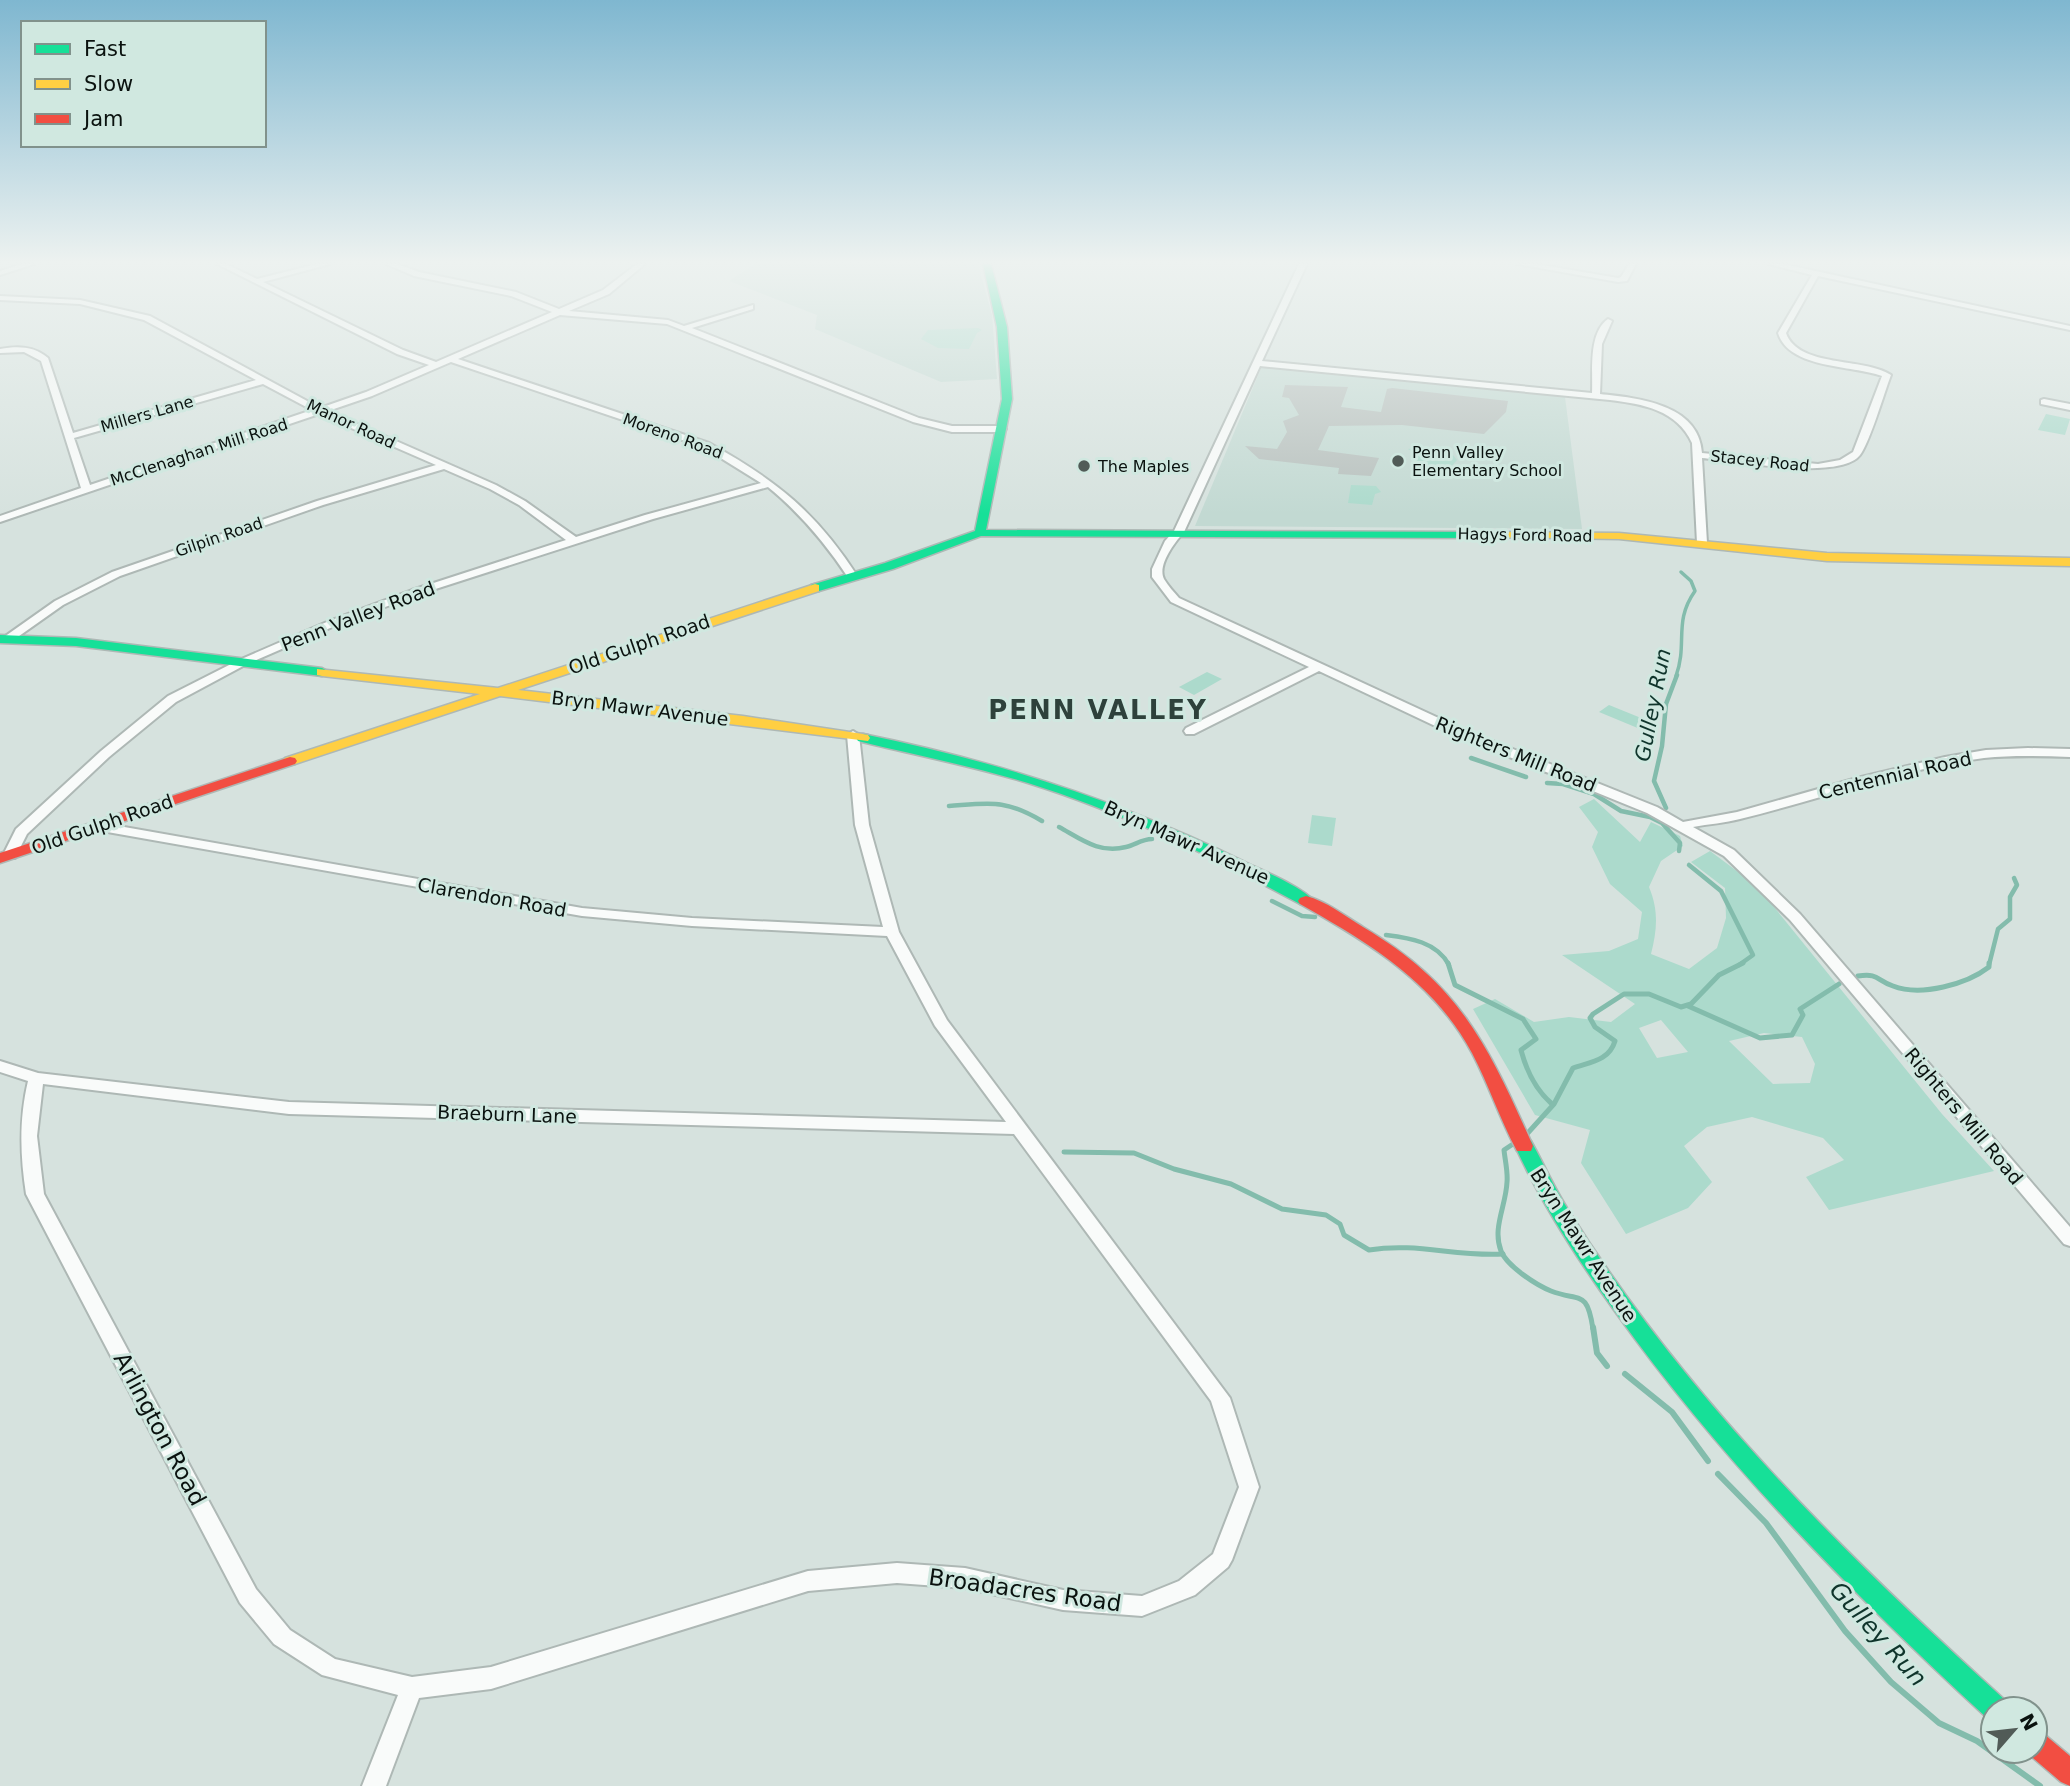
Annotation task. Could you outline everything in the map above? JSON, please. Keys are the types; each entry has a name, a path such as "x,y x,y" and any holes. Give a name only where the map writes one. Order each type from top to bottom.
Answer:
{"street":[{"name":"Manor Road","path":"200,347 320,411 522,503 574,541"},
{"path":"391,347 436,365"},
{"path":"450,359 477,347"},
{"path":"734,347 916,420 952,429 1001,429"},
{"path":"980,533 1007,400 1003,347"},
{"name":"Righters Mill Road","path":"1264,347 1179,531 1170,541 1157,569 1157,577 1175,600 1454,730 1652,810 1730,853 1795,917 2070,1239"},
{"path":"1596,396 1598,347"},
{"name":"Stacey Road","path":"1698,455 1818,467 1850,460 1857,453 1887,376 1884,373 1825,361 1788,347"},
{"path":"0,351 26,349 38,353 45,360 86,489"},
{"name":"McClenaghan Mill Road","path":"0,519 320,411 450,359"},
{"name":"Moreno Road","path":"450,359 706,445 734,460 813,520 835,547 853,577"},
{"path":"1257,363 1596,396 1648,404 1670,412 1693,430 1698,455 1702,543"},
{"name":"Millers Lane","path":"71,436 263,382"},
{"path":"2045,402 2070,407"},
{"name":"Gilpin Road","path":"4,639 60,603 116,574 320,503 443,466"},
{"name":"Penn Valley Road","path":"5,857 21,832 105,754 172,699 241,663 380,605 574,541 767,484"},
{"name":"Hagys Ford Road","path":"980,533 1179,531 1619,536 1827,558 2070,562"},
{"name":"Old Gulph Road","path":"5,857 497,691 747,608 853,577 980,533"},
{"name":"Bryn Mawr Avenue","path":"4,639 76,642 573,701 688,712 853,735 966,760 1074,792 1171,831 1267,877 1390,951 1442,996 1484,1052 1539,1180 1637,1328 1756,1475 1844,1565 1981,1695"},
{"path":"573,666 564,684 573,701"},
{"path":"1190,732 1318,667"},
{"name":"Broadacres Road","path":"412,1688 491,1678 808,1581 897,1573 965,1578 1063,1600 1142,1606 1187,1588 1221,1560 1249,1487 1220,1398 940,1022 892,932 862,825 853,735"},
{"name":"Centennial Road","path":"1682,826 1970,757 2011,752 2070,753"},
{"path":"1706,839 1718,831 1723,818"},
{"name":"Clarendon Road","path":"96,826 582,912 692,922 892,932"},
{"name":"Braeburn Lane","path":"0,1066 37,1078 289,1108 1017,1128"},
{"name":"Arlington Road","path":"37,1078 28,1113 28,1155 35,1194 248,1596 282,1637 330,1668 412,1688"},
{"path":"374,1786 412,1688"},
{"path":"2049,1755 2070,1773"}],"shaded area":[{"path":"859,347 995,347 997,379 941,382"},
{"name":"Penn Valley Elementary School","path":"1262,366 1565,397 1582,529 1195,526"}],"green space":[{"path":"937,347 970,347 969,349"},
{"path":"2046,414 2070,419 2065,435 2038,430"},
{"path":"1408,449 1453,455 1457,460 1450,468 1431,470 1412,466 1414,453"},
{"path":"1351,485 1376,486 1381,492 1375,494 1372,505 1348,503"},
{"path":"1207,672 1222,679 1194,695 1179,687"},
{"path":"1609,705 1651,722 1640,729 1599,712"},
{"path":"1594,799 1640,842 1651,822 1680,836 1683,846 1661,861 1649,887 1656,920 1651,954 1689,969 1717,948 1726,918 1725,888 1691,862 1710,851 1757,886 1942,1114 1994,1171 1829,1210 1806,1177 1844,1160 1823,1138 1752,1117 1707,1127 1684,1146 1712,1182 1688,1208 1626,1234 1581,1163 1590,1130 1535,1115 1473,1009 1495,999 1534,1022 1569,1017 1611,1022 1635,1004 1562,955 1609,951 1638,939 1642,912 1610,884 1592,847 1598,832 1579,807","holes":["1661,1020 1688,1052 1657,1058 1639,1028","1764,1033 1802,1037 1815,1064 1810,1083 1773,1084 1729,1041"]},
{"path":"1312,815 1336,818 1332,846 1308,843"}],"building":[{"name":"Penn Valley Elementary School","path":"1285,385 1348,387 1341,407 1381,412 1387,389 1392,388 1508,401 1506,412 1484,434 1402,425 1329,426 1318,450 1379,458 1371,476 1338,474 1339,468 1259,459 1245,446 1277,449 1287,432 1283,421 1299,415 1289,398 1282,397"}],"waterway":[{"name":"Gulley Run","path":"1676,676 1684,613 1695,591 1691,581 1681,572"},
{"name":"Gulley Run","path":"1666,808 1654,781 1662,746 1666,704 1677,675"},
{"path":"1471,758 1526,777"},
{"path":"1547,783 1563,784 1594,794 1621,811 1650,817 1662,823 1680,843 1679,851"},
{"path":"949,806 997,804 1018,809 1042,821"},
{"path":"1059,827 1091,844 1107,849 1126,847 1152,839"},
{"name":"Gulley Run","path":"1689,865 1721,891 1753,955 1739,965"},
{"path":"1989,965 1998,929 2010,919 2010,897 2017,885 2014,878"},
{"path":"1272,901 1302,916 1315,917"},
{"path":"1386,935 1422,942 1437,951 1448,964"},
{"name":"Gulley Run","path":"1739,965 1743,963"},
{"path":"1448,964 1455,985 1523,1019 1536,1039 1521,1050 1523,1057 1536,1086 1551,1103"},
{"name":"Gulley Run","path":"1526,1135 1554,1104 1573,1068 1604,1057 1612,1048 1615,1041 1595,1027 1590,1018 1593,1014 1624,994 1649,994 1681,1007 1691,1004 1719,975 1739,965"},
{"path":"1858,976 1874,976 1887,984 1904,989 1930,989 1969,979 1989,965"},
{"path":"1688,1006 1760,1038 1792,1035 1803,1015 1800,1009 1839,984"},
{"name":"Gulley Run","path":"1502,1254 1498,1234 1507,1178 1504,1150 1516,1142"},
{"path":"1064,1152 1134,1153 1174,1169 1231,1184 1282,1209 1326,1215 1340,1224 1344,1235 1369,1250 1403,1248 1502,1254"},
{"name":"Gulley Run","path":"1502,1254 1516,1269 1538,1284 1585,1302 1593,1329"},
{"name":"Gulley Run","path":"1593,1327 1597,1353 1607,1366"},
{"name":"Gulley Run","path":"1625,1374 1672,1412 1708,1461"},
{"name":"Gulley Run","path":"1718,1474 1766,1523 1845,1631 1891,1682 1939,1723 1977,1741 2040,1786"}],"traffic: fast":[{"path":"815,588 889,566 980,533 1007,399 1003,347"},
{"path":"980,533 1487,535"},
{"path":"0,639 76,642 322,672"},
{"path":"863,738 979,764 1092,800 1200,846 1306,901"},
{"path":"1524,1146 1552,1201 1586,1253 1695,1402 1840,1561 1981,1695"}],"traffic: slow":[{"path":"1487,535 1619,536 1827,557 2070,562"},
{"path":"290,761 815,588"},
{"path":"322,672 743,720 863,738"}],"traffic: jam":[{"path":"0,858 290,761"},
{"path":"1306,901 1397,957 1445,1000 1480,1052 1524,1146"},
{"path":"2049,1755 2070,1773"}],"place":[{"name":"Penn Valley Elementary School","path":"1398,461"},
{"name":"The Maples","path":"1084,466"}],"district":[{"name":"PENN VALLEY","path":"1098,710"}]}
